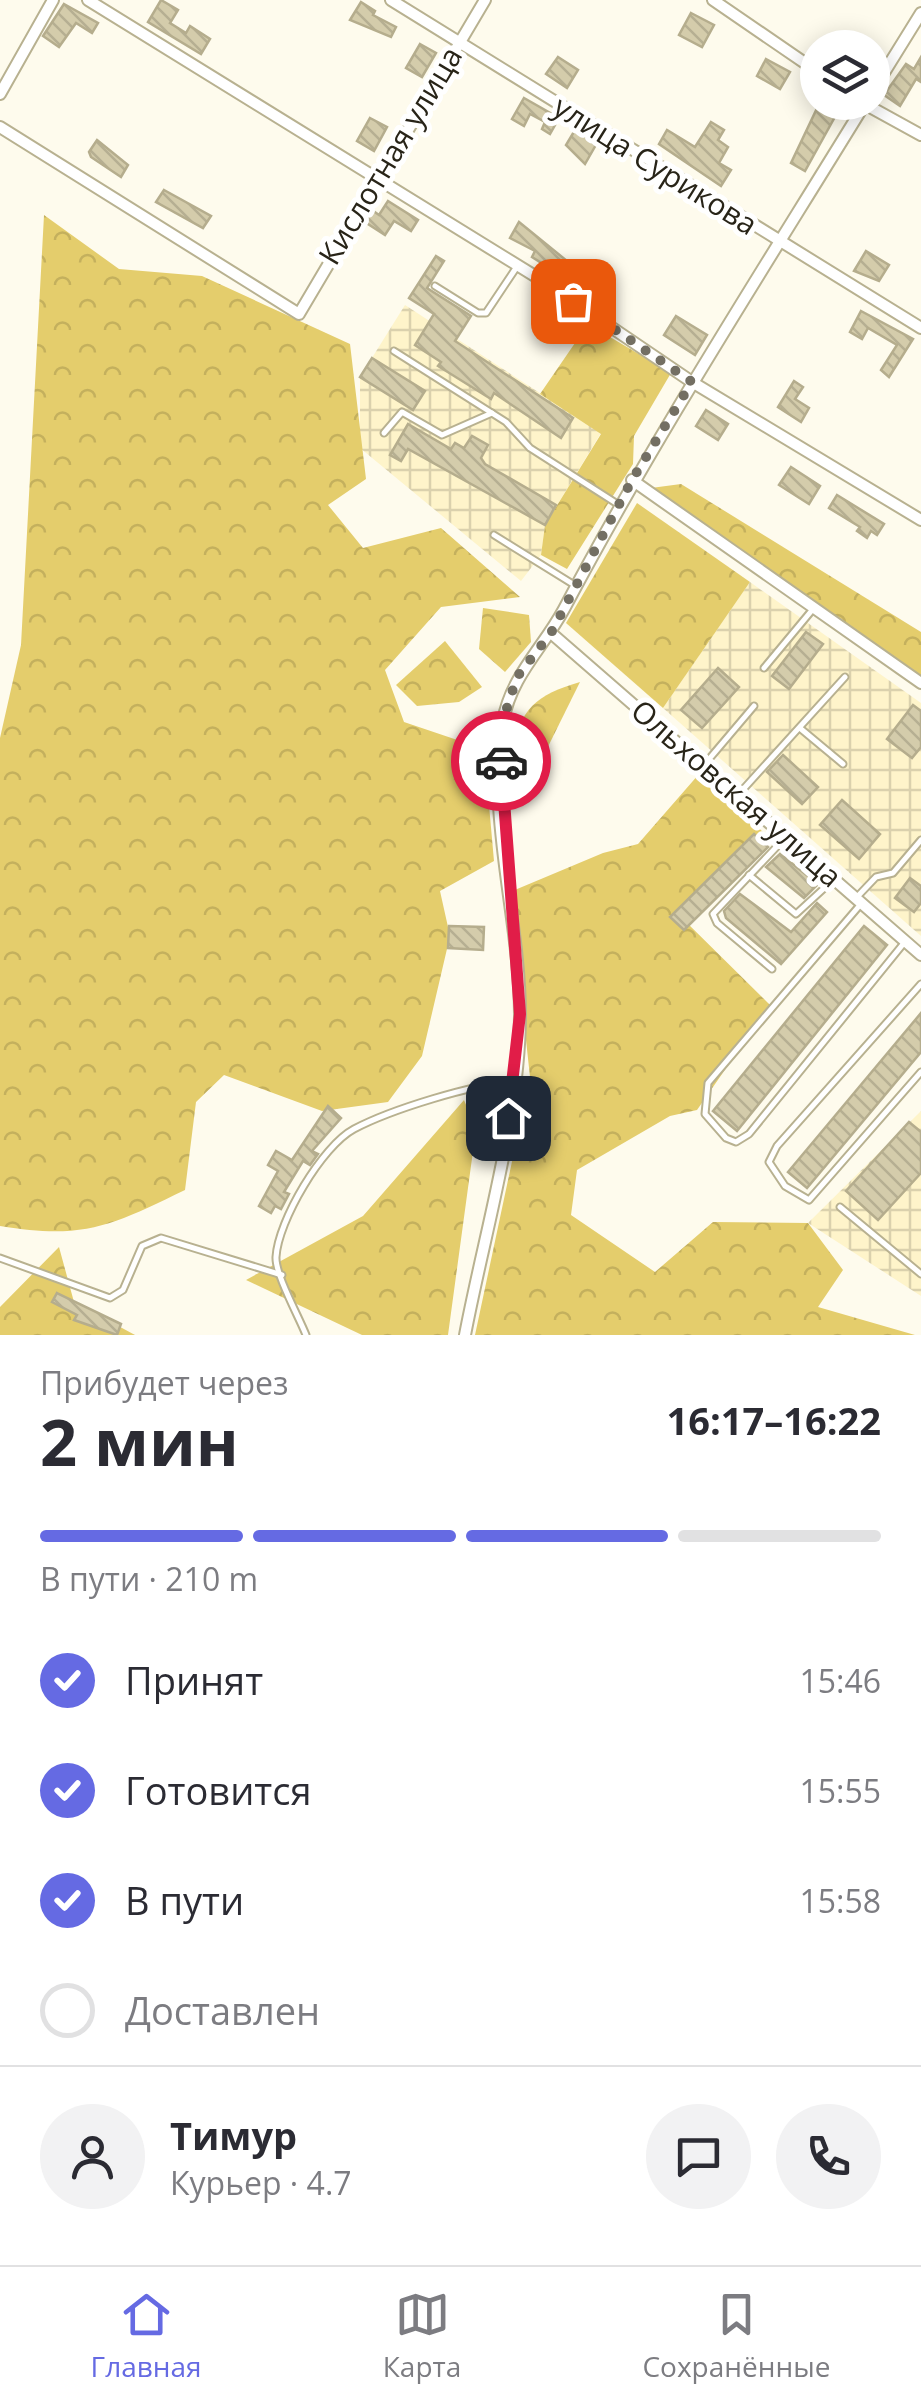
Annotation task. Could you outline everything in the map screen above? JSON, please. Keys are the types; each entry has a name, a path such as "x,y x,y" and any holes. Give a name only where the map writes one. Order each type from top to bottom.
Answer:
{"street":[{"path":"0,94 53,0"},
{"path":"88,0 518,265 692,382 921,520"},
{"name":"улица Сурикова","path":"391,0 921,328"},
{"name":"Кислотная улица","path":"0,127 299,314 485,0"},
{"path":"713,0 800,60"},
{"path":"890,63 921,12"},
{"path":"890,118 921,135"},
{"path":"465,1335 514,1082 520,1014 500,784 503,720 517,677 551,633 632,480 854,120"},
{"path":"632,480 921,683"},
{"name":"Ольховская улица","path":"551,633 921,954"}],"lane":[{"path":"436,286 478,313 486,313 518,265"},
{"path":"394,351 492,413 530,448 619,505"},
{"path":"384,433 402,412 442,435 492,413"},
{"path":"494,534 576,586"},
{"path":"764,668 815,608"},
{"path":"738,795 845,677"},
{"path":"704,766 754,706"},
{"path":"801,729 843,764"},
{"path":"772,970 714,919 715,910 786,837"},
{"path":"906,941 750,1134 736,1142 726,1138 705,1114 708,1083 876,877 893,873 921,840"},
{"path":"749,875 796,914 834,879"},
{"path":"921,984 777,1146 769,1162 785,1186 808,1200 921,1072"},
{"path":"306,1335 275,1260 284,1227 310,1174 351,1130 466,1089 514,1082"},
{"path":"840,1207 921,1274"},
{"path":"0,1258 110,1298 123,1290 142,1246 161,1238 282,1275"}],"shaded area":[{"path":"405,305 601,433 545,525 541,555 521,581 360,448 360,377"},
{"path":"750,582 921,703 921,936 663,708"},
{"path":"921,1111 921,1296 808,1223"}],"green space":[{"path":"44,215 119,269 202,276 350,344 366,479 328,505 363,548 441,528 520,597 441,607 385,670 404,722 484,749 494,861 440,891 450,936 422,1056 388,1102 322,1111 224,1075 196,1102 185,1190 116,1221 54,1231 0,1226 0,738 21,645"},
{"path":"588,324 671,373 634,436 633,464 567,569 541,555 545,525 601,434 540,394"},
{"path":"681,484 921,632 921,677 651,488"},
{"path":"637,503 750,582 663,708 566,623"},
{"path":"483,608 529,615 531,642 505,672 479,649"},
{"path":"445,641 482,687 459,702 417,706 396,685"},
{"path":"580,682 533,777 511,755 519,726 541,698"},
{"path":"699,774 763,832 681,917 770,1005 697,1110 670,1116 577,1170 571,1215 655,1272 713,1222 808,1223 843,1270 818,1307 915,1335 475,1335 530,1077 510,892 603,853 638,844"},
{"path":"464,1100 476,1129 448,1335 362,1335 246,1280 363,1216"},
{"path":"59,1247 74,1302 135,1335 0,1335 0,1307"}],"building":[{"path":"161,0 178,10 170,23 186,33 190,26 210,39 201,54 148,22"},
{"path":"361,2 375,11 373,15 396,27 391,37 350,20"},
{"path":"64,4 98,23 92,33 76,23 59,47 43,36"},
{"path":"691,13 714,25 702,47 679,35"},
{"path":"420,44 436,53 422,77 406,68"},
{"path":"558,57 578,70 567,88 546,74"},
{"path":"921,57 921,82 916,79 900,106 890,99 890,87 906,64 914,69"},
{"path":"766,59 790,72 780,89 757,76"},
{"path":"524,98 559,118 550,134 542,129 545,122 530,114 524,126 512,119"},
{"path":"370,118 387,127 374,151 357,141"},
{"path":"811,120 833,120 805,171 791,163"},
{"path":"711,122 724,130 718,140 728,147 719,163 731,170 721,186 659,144 667,130 695,147"},
{"path":"575,130 597,143 585,164 566,145"},
{"path":"97,140 128,165 121,177 91,157 89,152"},
{"path":"164,190 211,216 203,228 156,202"},
{"path":"388,201 418,220 411,231 394,221 385,235 365,222 372,210 379,215"},
{"path":"519,222 567,261 559,274 532,257 535,251 510,238"},
{"path":"866,251 889,265 879,281 854,271"},
{"path":"436,256 444,261 427,288 471,316 455,341 573,418 561,438 494,393 491,399 438,366 441,362 415,345 434,314 409,298"},
{"path":"861,311 913,339 889,377 881,370 897,345 868,328 862,339 850,332"},
{"path":"676,316 707,335 695,355 664,335"},
{"path":"372,358 425,391 413,410 360,377"},
{"path":"794,381 803,387 795,399 809,408 801,422 778,407"},
{"path":"706,410 728,424 718,440 696,426"},
{"path":"408,424 451,449 455,443 464,448 472,436 488,445 481,458 485,464 556,505 545,525 408,449 401,461 390,455"},
{"path":"791,467 820,486 809,504 779,485"},
{"path":"837,495 884,524 877,535 871,531 867,538 857,531 860,527 829,508"},
{"path":"806,632 823,644 789,689 772,676"},
{"path":"718,668 739,687 702,728 681,710"},
{"path":"913,705 921,711 921,747 912,758 887,739"},
{"path":"783,755 818,787 802,804 767,772"},
{"path":"842,800 880,834 859,859 820,825"},
{"path":"754,834 768,847 684,930 670,917"},
{"path":"780,854 818,884 804,898 766,867"},
{"path":"910,878 921,886 921,903 914,912 895,898"},
{"path":"740,894 791,932 817,903 827,912 781,964 726,918 724,911"},
{"path":"449,926 484,927 483,950 448,948"},
{"path":"864,926 887,945 737,1131 713,1111"},
{"path":"921,1013 921,1052 807,1188 788,1172"},
{"path":"328,1106 341,1118 312,1151 318,1154 310,1165 303,1161 284,1192 289,1194 281,1209 275,1206 271,1213 259,1206 278,1171 268,1165 276,1151 292,1160"},
{"path":"909,1122 921,1132 921,1173 878,1220 846,1191"},
{"path":"57,1293 121,1324 117,1335 74,1320 77,1315 52,1302"}],"way so far":[{"path":"501,761 503,720 517,677 551,633 632,480 692,382 573,301"}],"route":[{"path":"501,761 520,1014 508,1118"}]}
